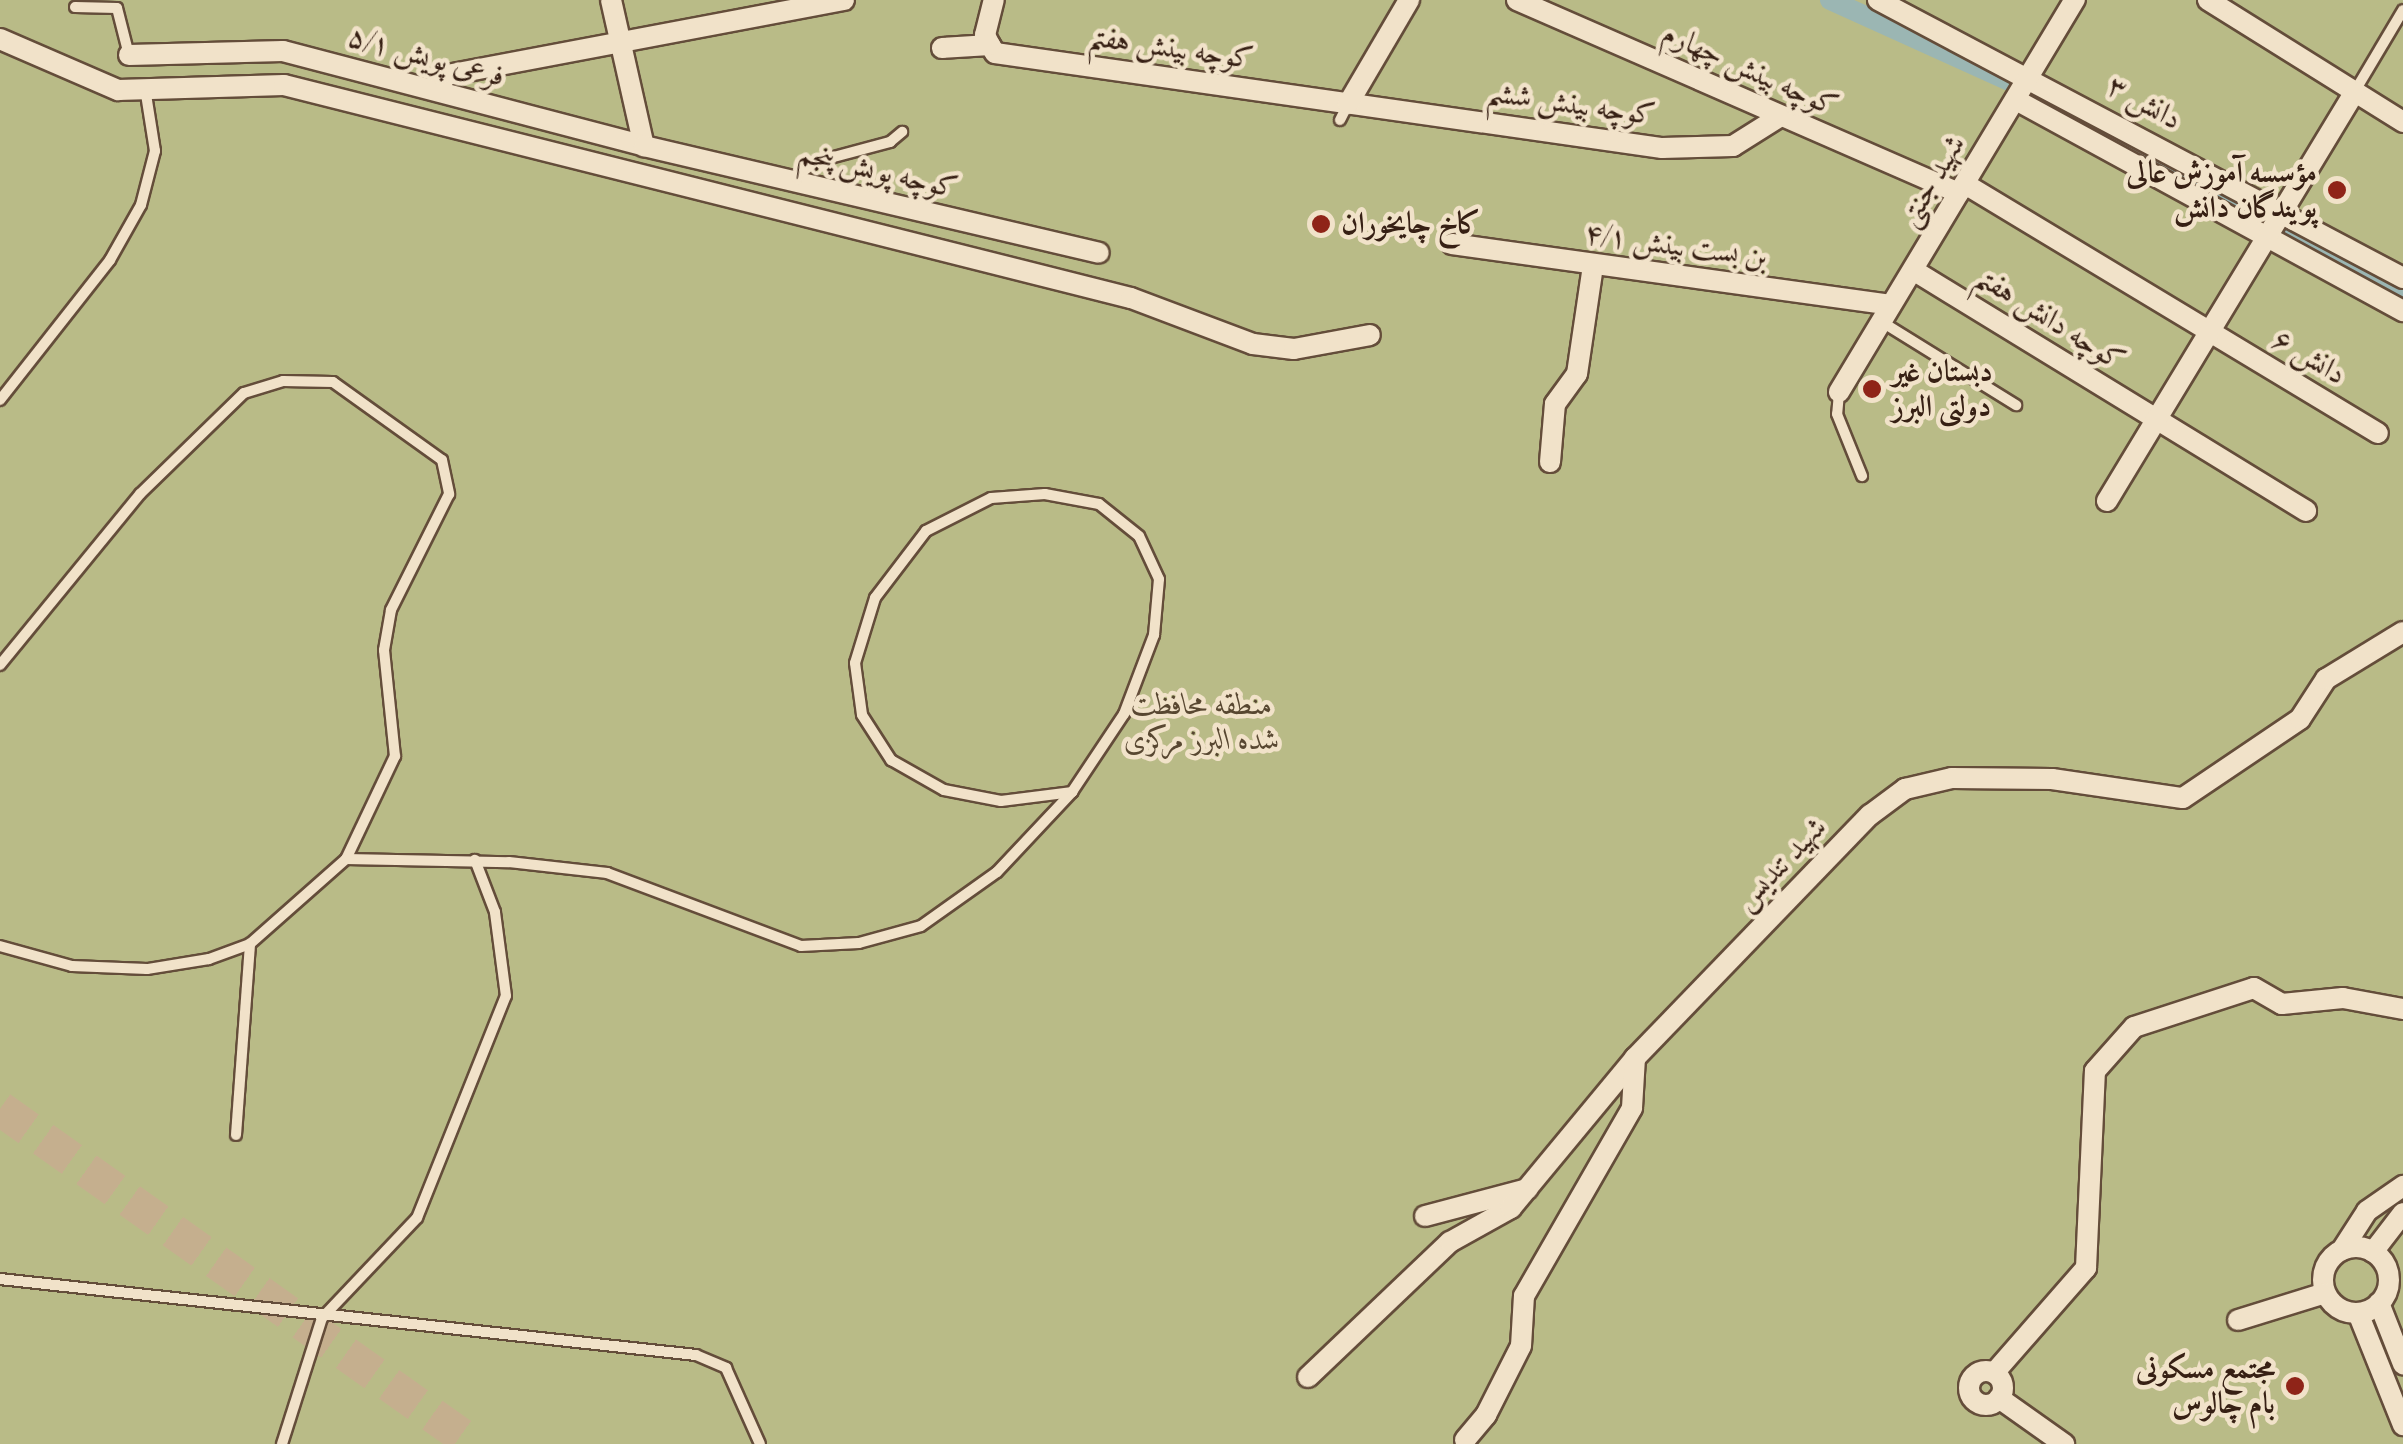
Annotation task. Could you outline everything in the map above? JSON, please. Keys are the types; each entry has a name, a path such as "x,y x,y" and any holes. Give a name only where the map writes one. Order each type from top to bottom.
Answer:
{"street":[{"path":"610,0 644,146"},
{"path":"436,89 447,75 620,44 748,9 844,0"},
{"path":"942,48 976,51 990,45 985,35 994,0"},
{"path":"1344,112 1410,0"},
{"name":"کوچه بینش چهارم","path":"1517,0 1779,117 1962,188 2210,332"},
{"path":"1878,0 2023,88"},
{"name":"شهید جنتی","path":"1839,392 2075,0"},
{"path":"2208,0 2403,122"},
{"path":"0,39 118,90 146,94 284,86 1131,298 1253,344 1294,349 1370,335"},
{"name":"کوچه بینش هفتم","path":"990,45 994,53 1344,112"},
{"name":"فرعی پویش ۵/۱","path":"130,56 283,51 644,146"},
{"name":"دانش ۳","path":"2023,88 2282,213 2403,278"},
{"name":"دانش ۳","path":"2023,88 2267,238 2403,311"},
{"path":"2107,501 2355,92"},
{"name":"کوچه بینش ششم","path":"1344,112 1662,148 1733,146 1779,117"},
{"name":"کوچه پویش پنجم","path":"644,146 1099,253"},
{"name":"بن بست بینش ۴/۱","path":"1452,244 1886,313"},
{"path":"1550,462 1554,404 1577,374 1592,265"},
{"name":"کوچه دانش هفتم","path":"1913,270 2306,510"},
{"name":"دانش ۶","path":"2210,332 2378,433"},
{"name":"شهید تندیس","path":"1308,1378 1450,1242 1512,1208 1635,1058 1870,815 1905,789 1952,778 2052,779 2183,798 2300,719 2326,679 2403,632"},
{"path":"1994,1373 2003,1387 1999,1398 1985,1404 1970,1391 1974,1376 1994,1373 2086,1268 2095,1072 2134,1026 2254,988 2282,1004 2343,998 2403,1009"},
{"path":"1465,1440 1486,1415 1520,1346 1524,1296 1632,1108 1635,1058"},
{"path":"2380,1303 2358,1313 2339,1308 2326,1293 2323,1273 2367,1211 2403,1186"},
{"path":"1426,1216 1526,1190"},
{"path":"2373,1252 2403,1213"},
{"path":"2342,1250 2373,1252"},
{"path":"2373,1252 2388,1276 2380,1303 2403,1364"},
{"path":"2238,1320 2326,1293"},
{"path":"2358,1313 2403,1428 2401,1444"},
{"path":"1999,1398 2064,1444"}],"lane":[{"path":"75,7 117,8 130,56"},
{"path":"2355,92 2403,10"},
{"path":"0,400 110,260 140,205 154,150 146,94"},
{"path":"791,181 815,162 890,142 902,132"},
{"path":"1886,313 2016,406"},
{"path":"0,665 140,494 244,394 283,381 333,382 442,460 449,494 390,610 384,650 395,756 346,858 250,944 209,960 147,969 72,966 0,946"},
{"path":"1839,392 1836,414 1862,476"},
{"path":"346,858 475,860 606,873 802,946 860,943 921,926 998,872 1072,792 1124,714 1154,635 1159,579 1139,536 1098,504 1045,494 991,498 926,531 875,598 855,663 862,715 891,760 944,790 1001,802 1072,792"},
{"path":"282,1444 322,1318 416,1218 506,996 494,912 475,860"},
{"path":"236,1135 250,944"},
{"path":"0,1279 322,1318 696,1354 726,1368 760,1444"}],"green space":[{"name":"منطقه محافظت شده البرز مرکزی","path":"0,0 2403,0 2403,1444 0,1444"}],"waterway":[{"path":"1830,0 2012,82 2403,297"}],"tunnel":[{"path":"0,1108 474,1444"}],"place":[{"name":"مؤسسه آموزش عالی پویندگان دانش","path":"2337,190"},
{"name":"کاخ چایخوران","path":"1321,224"},
{"name":"دبستان غیر دولتی البرز","path":"1872,389"},
{"name":"مجتمع مسکونی بام چالوس","path":"2295,1386"}]}
